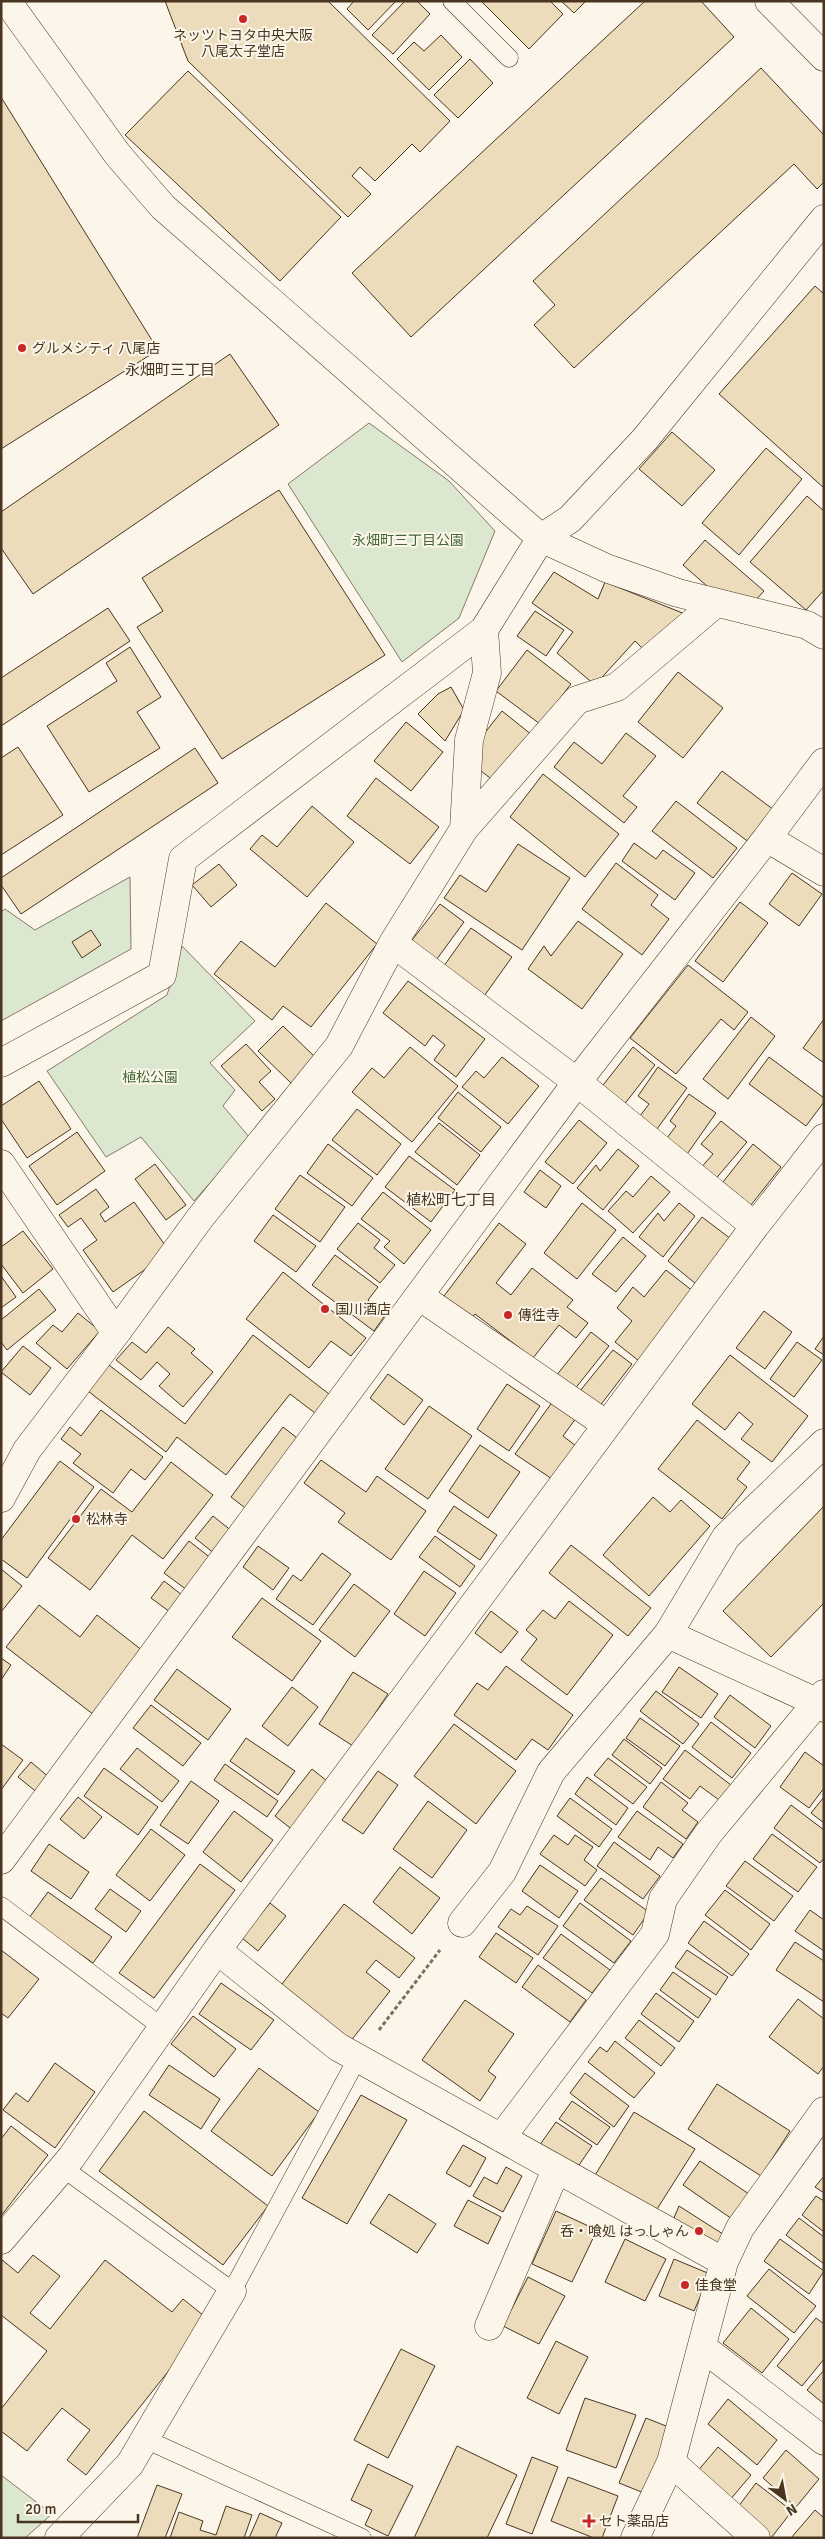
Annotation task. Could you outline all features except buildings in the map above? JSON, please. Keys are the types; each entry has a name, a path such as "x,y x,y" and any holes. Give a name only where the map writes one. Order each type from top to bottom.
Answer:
{"street":[{"path":"7,1 118,155 164,207 541,538 606,568 678,594 807,625 824,635"},
{"path":"769,1 824,57"},
{"path":"1,1062 162,975 183,859 484,630 541,538 570,519 645,439 824,219"},
{"path":"1,1498 26,1450 116,1333 200,1218 339,1046 393,943 464,828 577,700 617,687 716,603"},
{"path":"464,828 469,740 487,673 484,630"},
{"path":"1,1860 577,1082 824,762"},
{"path":"766,838 824,872"},
{"path":"393,943 577,1082 755,1226"},
{"path":"1,2240 63,2168 164,2028 217,1950 755,1226 824,1138"},
{"path":"4,1175 116,1333"},
{"path":"419,1296 608,1425"},
{"path":"462,1922 502,1872 551,1772 668,1634 726,1537 824,1444"},
{"path":"501,2138 655,1934 663,1899 708,1834 821,1701 668,1634"},
{"path":"217,1950 338,2047 357,2059 724,2262"},
{"path":"635,2538 671,2462 724,2262 740,2228 824,2111"},
{"path":"489,2326 556,2170"},
{"path":"59,2538 130,2464 232,2291"},
{"path":"702,2347 824,2442"},
{"path":"671,2462 756,2538"}],"lane":[{"path":"452,1 509,58"},
{"path":"1,1906 164,2028"},
{"path":"63,2168 232,2291 357,2059"},
{"path":"145,2439 362,2538"}],"path":[{"path":"357,2059 462,1922"}],"green space":[{"name":"永畑町三丁目公園","path":"369,423 449,481 495,531 459,618 402,662 288,484"},
{"path":"130,877 131,949 1,1021 1,912 5,909 35,930"},
{"name":"植松公園","path":"182,946 255,1021 210,1063 235,1090 223,1106 250,1138 194,1201 141,1137 106,1157 47,1071 167,995"},
{"path":"1,2475 52,2514 25,2538 1,2538"}],"place":[{"name":"ネッツトヨタ中央大阪 八尾太子堂店","path":"243,19"},
{"name":"グルメシティ 八尾店","path":"22,348"},
{"name":"国川酒店","path":"325,1309"},
{"name":"傳徃寺","path":"508,1315"},
{"name":"松林寺","path":"76,1519"},
{"name":"呑・喰処 はっしゃん","path":"699,2231"},
{"name":"佳食堂","path":"685,2285"},
{"name":"セト薬品店","path":"589,2521"}],"district":[{"name":"永畑町三丁目","path":"170,370"},
{"name":"植松町七丁目","path":"451,1200"}]}
